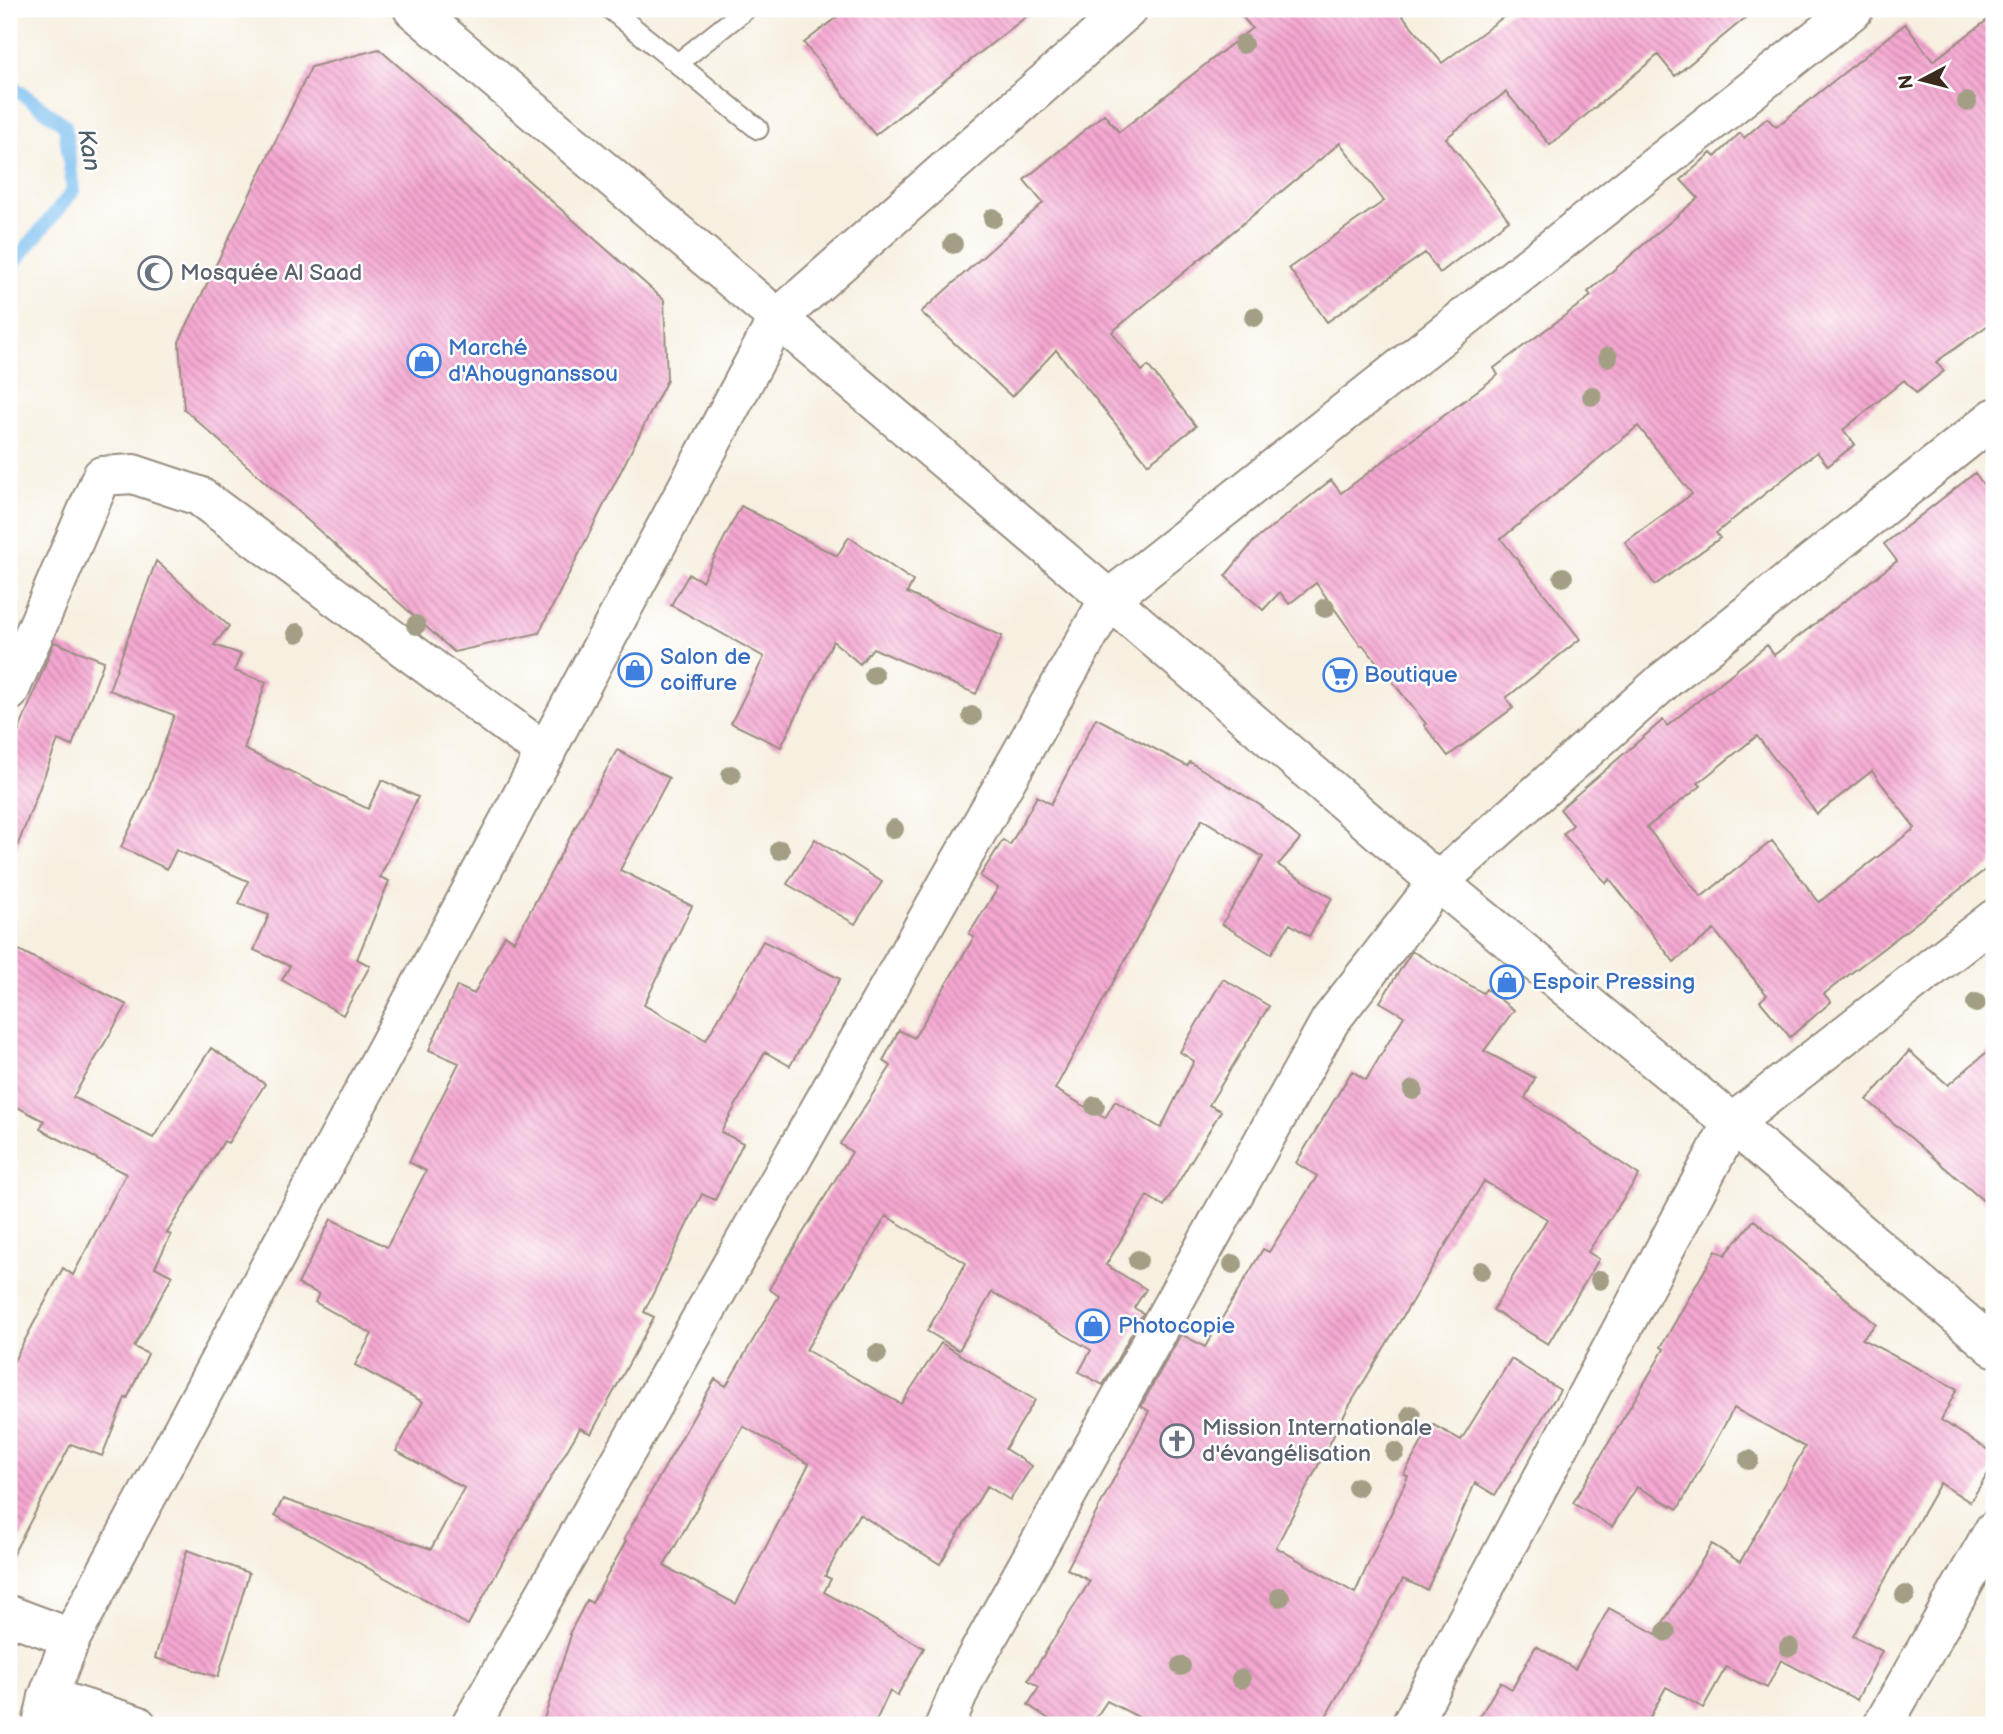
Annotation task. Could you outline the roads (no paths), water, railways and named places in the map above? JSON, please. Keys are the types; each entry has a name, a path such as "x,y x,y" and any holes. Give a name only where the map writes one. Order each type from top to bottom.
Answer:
{"street":[{"path":"412,9 1109,599 1438,882 1732,1123 1994,1347"},
{"path":"136,1725 45,1711 71,1638 778,318 1128,9"},
{"path":"471,1725 1109,599 1854,9"},
{"path":"945,1725 966,1676 1330,1021 1438,882 1665,680 1994,418"},
{"path":"9,692 102,476 132,474 199,496 546,753"},
{"path":"1411,1725 1732,1123 1994,919"},
{"path":"1883,1725 1994,1530"},
{"path":"9,1615 71,1638"}],"lane":[{"path":"610,9 758,129"},
{"path":"678,63 746,9"}],"waterway":[{"name":"Kan","path":"9,84 65,125 73,191 9,269"}],"place":[{"name":"Mosquée Al Saad","path":"155,273"},
{"name":"Marché d'Ahougnanssou","path":"424,361"},
{"name":"Salon de coiffure","path":"635,670"},
{"name":"Boutique","path":"1340,675"},
{"name":"Espoir Pressing","path":"1507,982"},
{"name":"Photocopie","path":"1093,1326"},
{"name":"Mission Internationale d'évangélisation","path":"1177,1441"}]}
